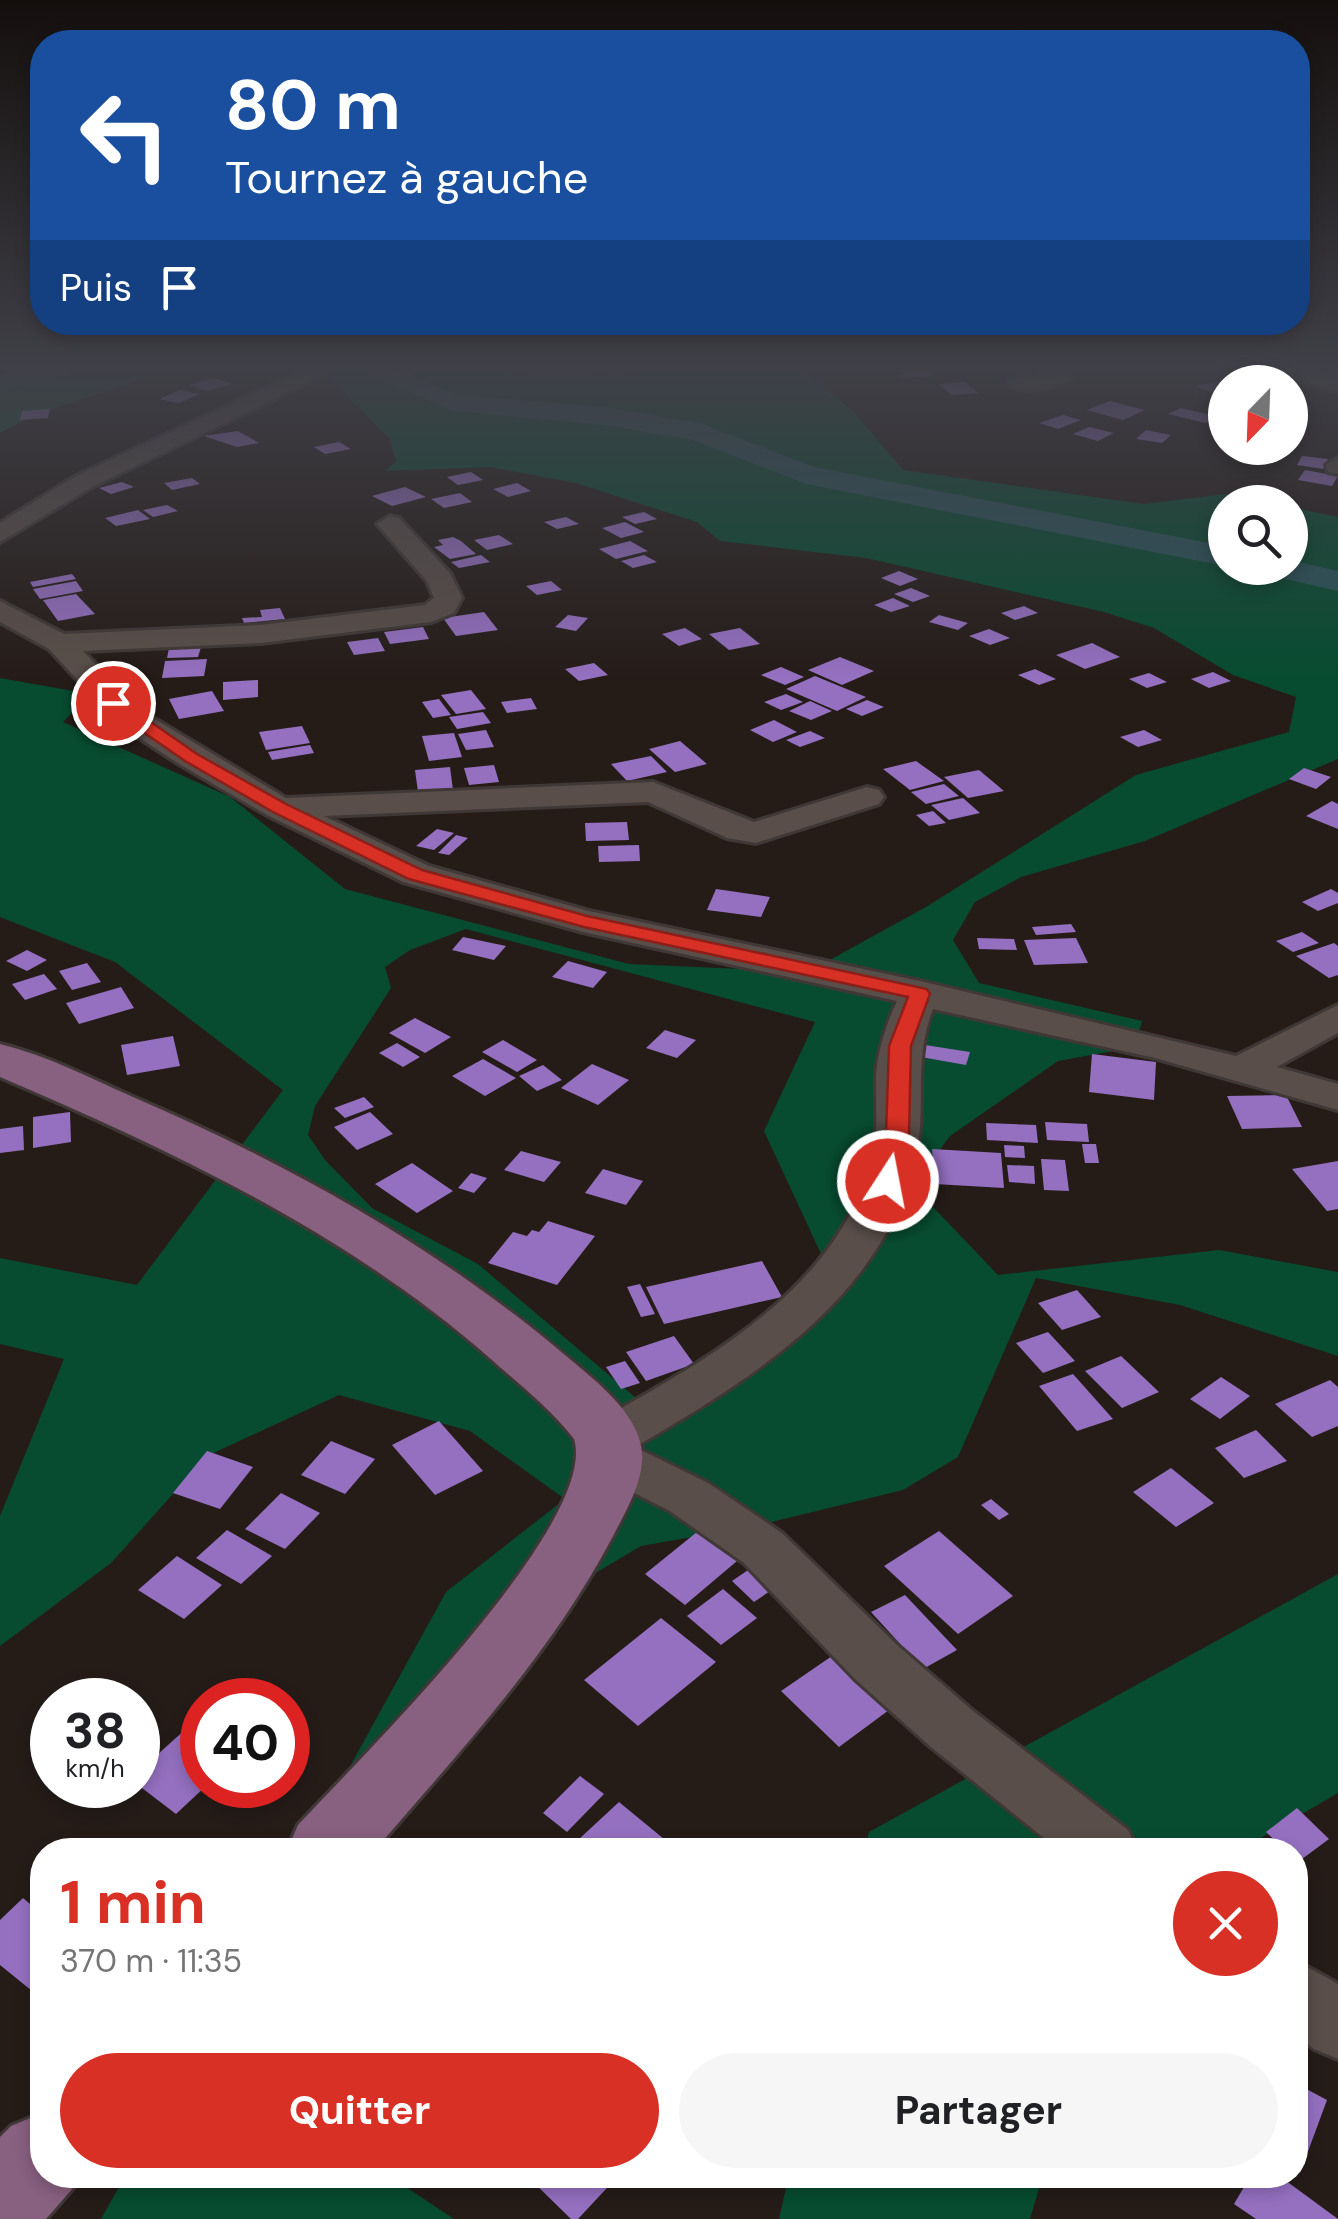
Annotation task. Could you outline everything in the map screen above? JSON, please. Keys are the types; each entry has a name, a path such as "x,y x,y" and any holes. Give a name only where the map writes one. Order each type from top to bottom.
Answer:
{"main road":[{"path":"0,1059 245,1166 384,1245 493,1325 568,1393 609,1448 595,1507 568,1558 471,1684 336,1838"},
{"path":"0,2202 30,2170"}],"street":[{"path":"0,534 105,472"},
{"path":"59,643 320,629 431,613 444,607 448,598 440,580 390,524"},
{"path":"0,610 59,643 129,718 280,808 376,858 464,891 1042,1018 1338,1097"},
{"path":"280,808 653,792 740,831 756,833 867,797"},
{"path":"920,994 900,1046 894,1157 868,1226 812,1298 729,1370 609,1448 763,1548 876,1662 952,1729 1091,1838"},
{"path":"1242,1069 1338,1017"},
{"path":"1308,2002 1338,2026"}],"green space":[{"path":"514,472 914,472 1144,504 1208,496 1208,585 1308,585 1308,511 1338,517 1338,759 1145,841 1021,877 975,902 953,940 979,983 1142,1021 1135,1047 1058,1061 950,1136 913,1186 998,1275 1219,1250 1338,1272 1338,1356 1180,1305 1036,1278 958,1457 903,1490 755,1526 641,1546 508,1625 387,1838 311,1838 446,1592 565,1499 470,1431 339,1395 207,1456 111,1563 0,1646 0,1516 64,1359 0,1344 0,1258 137,1285 283,1090 115,962 0,917 0,678 90,694 63,722 230,797 345,889 629,964 808,972 926,907 1136,775 1289,732 1296,697 1233,675 1154,628 1104,612 866,558 720,541 697,522 576,483","holes":["466,929 815,1022 764,1131 829,1271 687,1400 636,1398 478,1264 372,1208 325,1160 308,1135 315,1106 391,988 385,967 410,950"]},
{"path":"1338,1574 1338,1793 1261,1838 868,1838 869,1832"},
{"path":"119,2188 408,2188 454,2219 101,2219"},
{"path":"786,2188 1039,2188 1030,2219 779,2219"}],"building":[{"path":"471,472 483,480 458,485 447,477"},
{"path":"1304,472 1338,476 1332,486 1298,480"},
{"path":"192,478 200,484 172,490 164,483"},
{"path":"122,482 134,487 111,494 99,488"},
{"path":"517,483 531,491 508,497 493,489"},
{"path":"405,487 426,497 392,506 372,496"},
{"path":"460,493 472,502 444,508 431,499"},
{"path":"167,505 178,511 153,517 143,510"},
{"path":"138,510 150,519 116,526 105,518"},
{"path":"644,512 657,519 635,524 622,517"},
{"path":"566,517 579,524 557,529 544,522"},
{"path":"625,522 644,532 621,538 602,528"},
{"path":"499,535 513,544 487,550 474,540"},
{"path":"453,537 476,554 450,559 434,547 443,545 438,540"},
{"path":"630,541 648,551 616,559 599,549"},
{"path":"481,555 490,562 459,568 451,562"},
{"path":"644,555 657,562 633,568 621,561"},
{"path":"899,571 918,579 900,586 881,578"},
{"path":"72,574 76,579 33,587 30,582"},
{"path":"76,581 83,591 40,599 33,589"},
{"path":"551,581 562,590 537,595 526,586"},
{"path":"911,588 930,596 913,602 894,594"},
{"path":"76,594 95,614 58,621 43,600"},
{"path":"893,598 910,606 891,612 874,605"},
{"path":"1024,606 1038,613 1015,620 1001,613"},
{"path":"280,608 285,619 244,623 242,618 262,617 260,610"},
{"path":"484,612 498,630 456,636 443,618"},
{"path":"568,615 588,618 576,631 555,627"},
{"path":"939,615 968,623 958,630 929,622"},
{"path":"423,627 429,639 390,644 384,632"},
{"path":"685,628 702,639 679,646 662,634"},
{"path":"740,628 760,644 729,650 709,634"},
{"path":"989,629 1010,638 990,645 969,636"},
{"path":"378,638 385,651 354,655 347,642"},
{"path":"1092,643 1120,657 1085,669 1056,655"},
{"path":"201,647 198,657 167,658 169,648"},
{"path":"840,657 874,671 842,685 808,670"},
{"path":"207,659 204,676 162,678 165,661"},
{"path":"594,663 608,675 579,681 565,669"},
{"path":"781,667 804,677 785,685 761,675"},
{"path":"1035,669 1056,679 1039,685 1018,675"},
{"path":"1213,672 1231,681 1209,688 1191,679"},
{"path":"1149,673 1167,682 1147,688 1129,679"},
{"path":"815,676 866,697 837,711 786,689"},
{"path":"258,680 258,697 223,700 223,682"},
{"path":"471,690 486,709 456,714 441,695"},
{"path":"212,691 224,711 179,719 169,699"},
{"path":"786,694 803,702 781,710 764,702"},
{"path":"531,698 537,709 507,713 501,702"},
{"path":"439,699 451,715 433,718 422,702"},
{"path":"867,700 884,707 862,716 846,709"},
{"path":"810,701 832,711 811,720 789,711"},
{"path":"483,712 491,723 457,729 449,717"},
{"path":"774,720 797,732 773,742 750,730"},
{"path":"302,726 310,743 266,750 259,732"},
{"path":"486,730 494,747 466,750 458,734"},
{"path":"1144,730 1162,740 1138,747 1120,737"},
{"path":"810,731 825,738 800,747 786,740"},
{"path":"454,733 462,757 429,761 422,736"},
{"path":"680,741 707,764 675,772 649,749"},
{"path":"310,745 314,753 272,760 268,752"},
{"path":"651,756 667,772 627,781 611,764"},
{"path":"916,761 944,781 910,790 883,769"},
{"path":"494,765 499,782 469,785 464,768"},
{"path":"450,767 453,790 418,792 415,770"},
{"path":"1304,768 1331,777 1316,789 1289,779"},
{"path":"979,770 1004,791 968,798 944,777"},
{"path":"944,784 959,796 926,804 911,792"},
{"path":"963,798 980,813 949,820 931,805"},
{"path":"1332,801 1338,804 1338,829 1306,816"},
{"path":"933,811 946,823 929,826 916,815"},
{"path":"627,822 629,840 586,841 585,823"},
{"path":"437,829 454,833 434,850 416,846"},
{"path":"456,835 468,838 449,855 438,853"},
{"path":"639,845 640,861 599,862 598,846"},
{"path":"716,889 770,897 761,917 707,910"},
{"path":"1331,889 1338,893 1338,903 1318,911 1302,902"},
{"path":"1071,924 1076,932 1036,935 1032,927"},
{"path":"1302,932 1319,943 1293,952 1276,941"},
{"path":"463,937 506,946 494,960 452,950"},
{"path":"977,938 1014,939 1017,950 979,949"},
{"path":"1076,938 1088,963 1034,965 1024,940"},
{"path":"1334,943 1338,946 1338,975 1329,978 1296,956"},
{"path":"27,950 47,960 27,971 6,961"},
{"path":"568,961 607,972 593,988 552,977"},
{"path":"87,963 101,982 72,990 59,971"},
{"path":"44,974 57,989 25,1000 12,984"},
{"path":"121,987 134,1008 79,1024 66,1003"},
{"path":"415,1018 451,1037 425,1053 389,1033"},
{"path":"665,1030 696,1040 677,1058 646,1048"},
{"path":"173,1036 180,1066 127,1075 121,1045"},
{"path":"503,1040 537,1060 517,1072 482,1052"},
{"path":"397,1043 420,1057 403,1067 379,1053"},
{"path":"925,1045 970,1052 966,1065 921,1057"},
{"path":"1092,1054 1156,1062 1154,1100 1089,1092"},
{"path":"483,1059 516,1078 485,1096 452,1076"},
{"path":"592,1064 629,1080 598,1105 561,1088"},
{"path":"543,1065 562,1080 537,1091 519,1076"},
{"path":"1286,1095 1302,1127 1242,1129 1227,1096"},
{"path":"364,1097 374,1107 345,1118 334,1108"},
{"path":"70,1112 71,1142 33,1148 33,1117"},
{"path":"370,1112 393,1134 357,1150 334,1127"},
{"path":"1045,1122 1087,1124 1089,1142 1047,1140"},
{"path":"986,1123 1036,1125 1038,1143 987,1140"},
{"path":"23,1126 24,1150 0,1153 0,1129"},
{"path":"1082,1144 1096,1144 1099,1163 1085,1163"},
{"path":"1004,1145 1024,1146 1025,1158 1005,1157"},
{"path":"932,1149 1001,1153 1004,1188 935,1184"},
{"path":"521,1151 561,1162 544,1182 504,1170"},
{"path":"1041,1159 1065,1160 1069,1191 1044,1190"},
{"path":"1338,1161 1338,1209 1327,1211 1292,1169"},
{"path":"412,1163 453,1191 417,1213 375,1184"},
{"path":"1007,1165 1034,1166 1035,1184 1009,1182"},
{"path":"603,1169 643,1181 626,1205 585,1193"},
{"path":"471,1173 487,1178 474,1193 458,1188"},
{"path":"548,1221 595,1236 557,1285 488,1263 513,1232 527,1236 532,1230 539,1232"},
{"path":"762,1261 782,1297 664,1324 646,1287"},
{"path":"640,1284 655,1314 641,1317 627,1287"},
{"path":"1077,1290 1101,1317 1062,1330 1038,1303"},
{"path":"1048,1332 1075,1361 1043,1373 1016,1343"},
{"path":"674,1336 694,1364 646,1381 626,1352"},
{"path":"1121,1356 1159,1392 1122,1408 1085,1371"},
{"path":"625,1361 640,1383 621,1389 606,1367"},
{"path":"1073,1374 1113,1419 1077,1431 1039,1386"},
{"path":"1221,1377 1250,1396 1220,1419 1190,1399"},
{"path":"1330,1380 1338,1387 1338,1426 1312,1437 1275,1404"},
{"path":"439,1421 483,1471 435,1495 392,1445"},
{"path":"1256,1430 1287,1461 1244,1478 1215,1448"},
{"path":"331,1441 375,1459 345,1494 301,1475"},
{"path":"207,1451 253,1467 220,1509 173,1493"},
{"path":"1171,1468 1214,1503 1176,1527 1133,1492"},
{"path":"281,1493 320,1513 285,1549 245,1529"},
{"path":"991,1499 1009,1514 999,1520 981,1505"},
{"path":"227,1530 272,1556 241,1584 196,1558"},
{"path":"939,1531 1013,1596 958,1634 884,1566"},
{"path":"697,1532 737,1561 685,1605 645,1574"},
{"path":"177,1556 222,1585 184,1619 138,1590"},
{"path":"751,1568 773,1589 754,1602 732,1581"},
{"path":"723,1589 757,1618 721,1645 687,1616"},
{"path":"905,1595 957,1650 923,1669 871,1612"},
{"path":"661,1618 716,1662 638,1726 584,1680"},
{"path":"832,1656 889,1710 839,1747 781,1691"},
{"path":"180,1734 182,1808 176,1814 160,1802 160,1752"},
{"path":"580,1776 604,1794 567,1832 543,1813"},
{"path":"619,1802 663,1838 580,1838"},
{"path":"1297,1808 1329,1839 1308,1855 1308,1838 1272,1838 1266,1832"},
{"path":"23,1898 30,1904 30,1989 0,1965 0,1920"},
{"path":"1308,2090 1327,2100 1308,2151"},
{"path":"539,2188 607,2188 578,2219 571,2219"},
{"path":"1243,2188 1296,2188 1338,2219 1256,2219 1234,2204"}],"waterway":[{"path":"798,472 1208,553"},
{"path":"1308,574 1338,581"}],"route":[{"path":"113,703 129,718 191,757 280,808 376,858 416,874 464,891 584,921 920,994 900,1046 898,1134 888,1181"}]}
